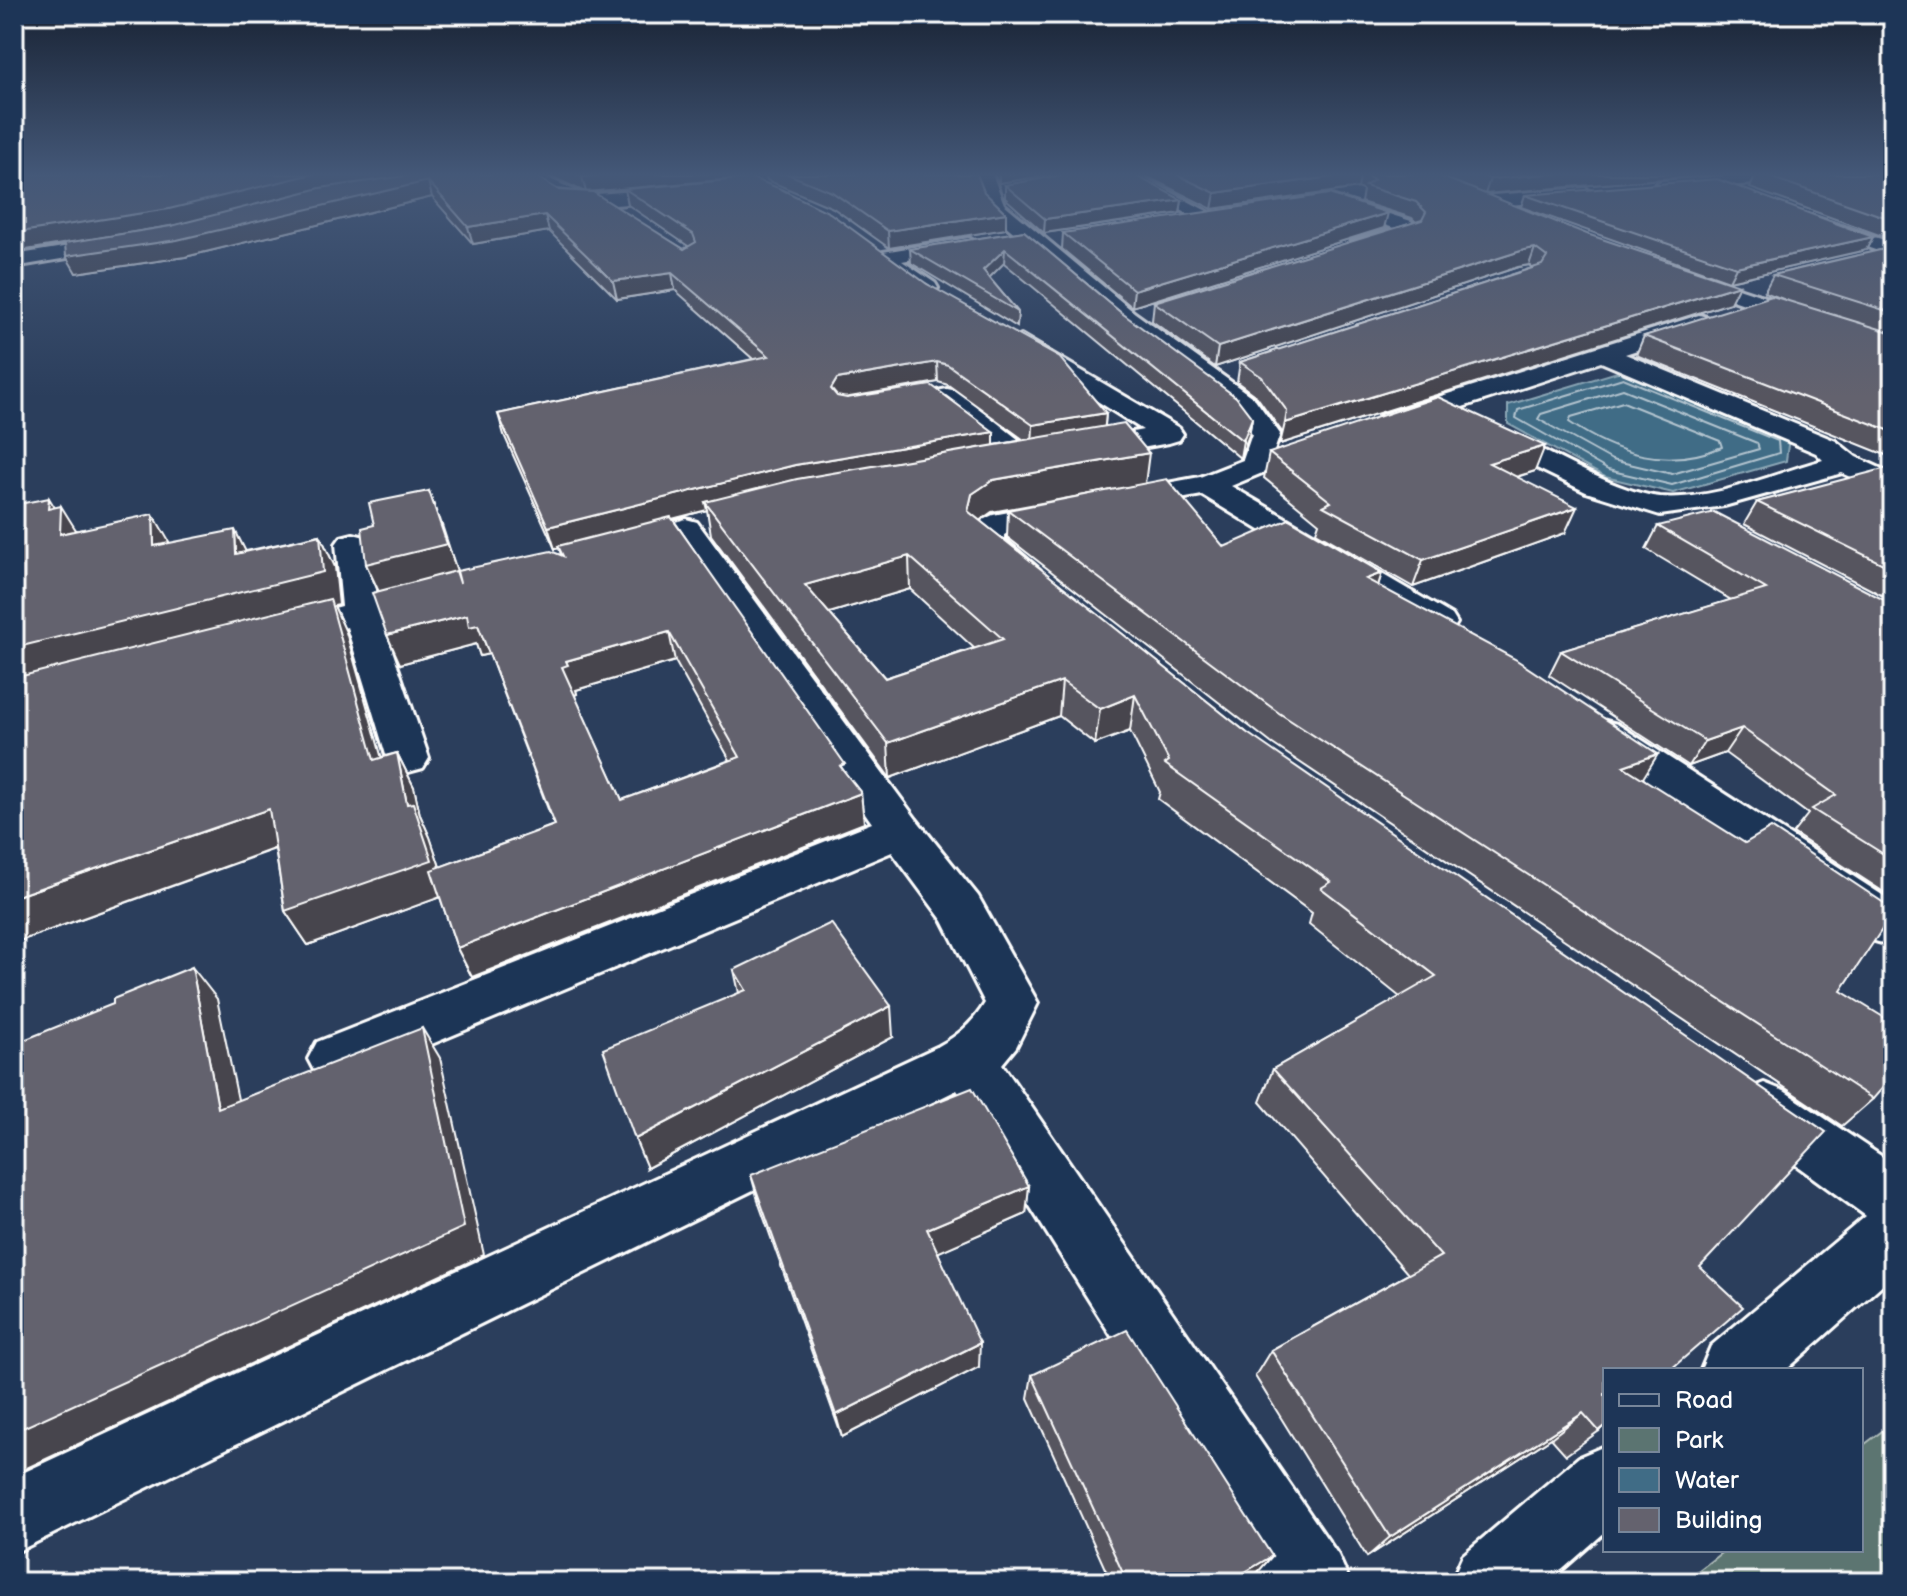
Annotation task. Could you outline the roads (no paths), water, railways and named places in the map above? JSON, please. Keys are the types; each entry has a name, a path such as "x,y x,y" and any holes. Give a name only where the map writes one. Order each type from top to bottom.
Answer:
{"street":[{"path":"14,261 90,248"},
{"path":"926,248 878,253 951,303"},
{"path":"1041,248 1142,314 1222,375 1266,434 1271,461 1207,485 1004,522 988,530 987,542 1060,600"},
{"path":"1336,253 1350,248"},
{"path":"1863,260 1893,252"},
{"path":"1659,268 1728,291 1768,292 1893,347"},
{"path":"1374,427 1601,353 1768,292"},
{"path":"982,468 1169,434 1006,334"},
{"path":"1601,353 1826,447 1845,463 1893,486"},
{"path":"925,392 948,398 1027,460"},
{"path":"1432,408 1627,496 1661,506 1677,505 1845,463"},
{"path":"1207,485 1462,639"},
{"path":"1677,505 1718,527"},
{"path":"14,1516 929,1076 969,1061 998,1036 1012,1003 961,909 900,830 686,529"},
{"path":"353,544 361,612 408,758"},
{"path":"257,640 474,582"},
{"path":"1580,717 1893,927"},
{"path":"336,1059 900,830"},
{"path":"969,1061 1311,1582"},
{"path":"1736,1090 1893,1199"},
{"path":"1737,1368 1893,1233"},
{"path":"1490,1582 1603,1485"}],"water":[{"path":"1624,370 1789,437 1786,461 1673,493 1605,477 1508,424 1508,405"}]}
